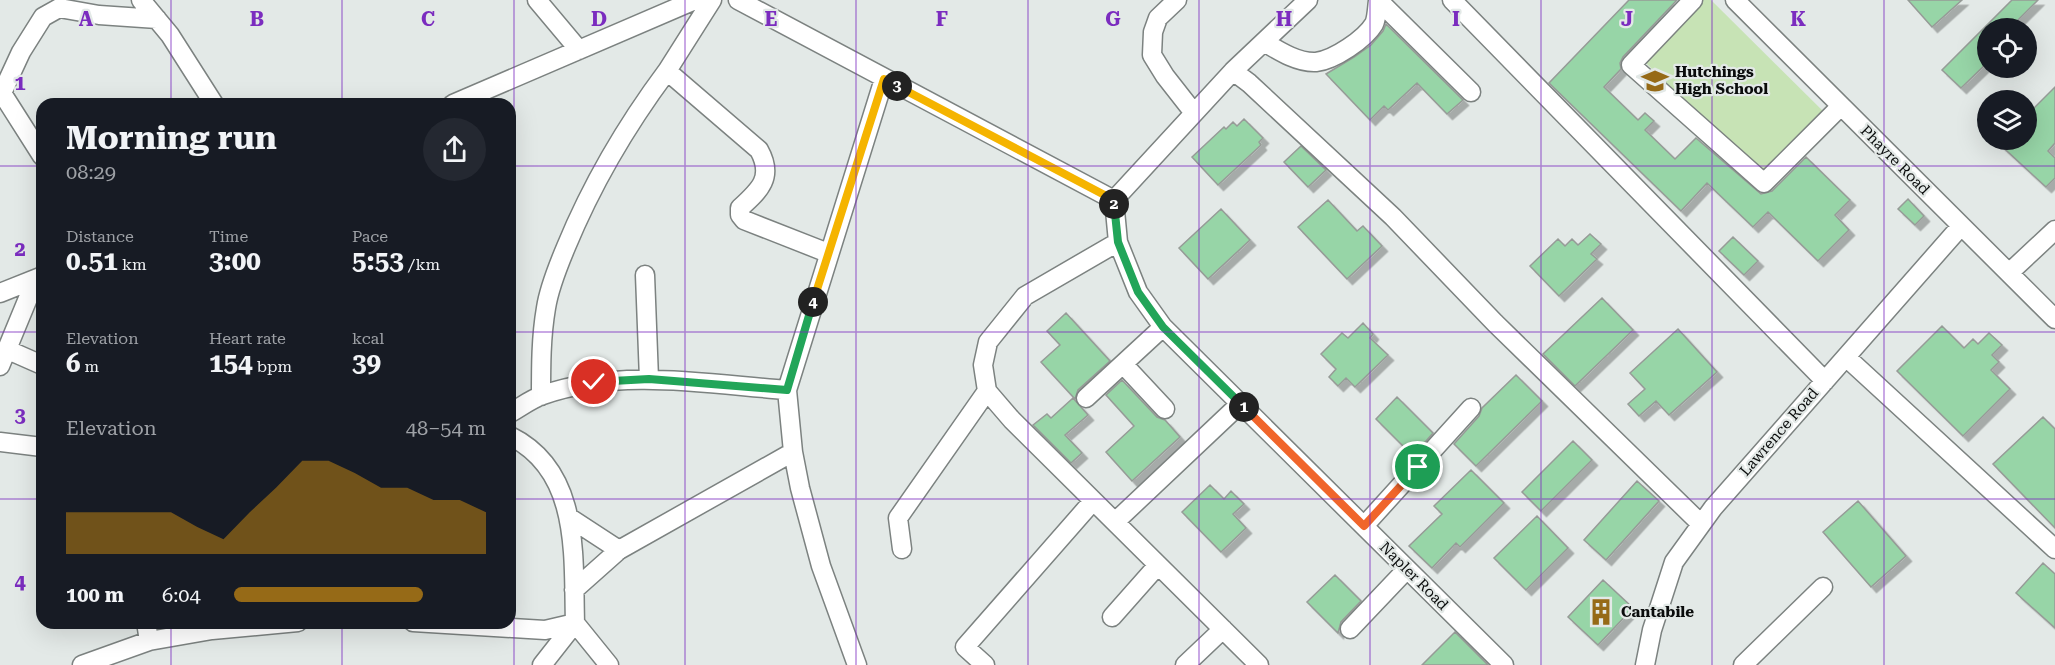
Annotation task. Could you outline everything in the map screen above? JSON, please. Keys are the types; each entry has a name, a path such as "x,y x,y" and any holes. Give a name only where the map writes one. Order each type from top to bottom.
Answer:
{"street":[{"path":"141,0 170,35 210,98"},
{"path":"537,0 579,50"},
{"path":"467,98 695,0"},
{"path":"541,396 541,345 546,306 576,222 599,175 637,110 667,71 712,0"},
{"path":"738,0 1114,200 1233,71 1306,1"},
{"path":"1177,0 1158,18 1153,32 1152,55 1194,113"},
{"path":"1264,42 1297,59 1315,62 1331,58 1354,43 1374,23 1378,0"},
{"path":"1378,0 1471,92"},
{"path":"1452,0 1825,381"},
{"path":"1694,0 1631,65 1764,183 1841,106"},
{"name":"Phayre Road","path":"1735,0 2055,319"},
{"path":"36,146 1,91 21,52 43,17 59,8 99,15 156,19"},
{"path":"667,71 759,150 765,161 766,175 760,188 740,208 740,215 744,219 828,253"},
{"path":"1233,71 1249,83 1393,217 1495,323 1701,524"},
{"path":"857,665 820,566 793,452 787,390 884,79"},
{"name":"Napler Road","path":"1114,200 1118,242 1138,292 1163,327 1504,665"},
{"name":"Lawrence Road","path":"1645,665 1652,630 1674,562 1713,507 1961,226"},
{"path":"2009,273 2055,230"},
{"path":"1118,242 1024,296 988,342 983,365 987,391 1012,420 1259,665"},
{"path":"645,275 649,379"},
{"path":"0,293 36,279"},
{"path":"0,366 36,285"},
{"path":"1086,398 1163,327"},
{"path":"8,350 36,362"},
{"path":"1846,357 2055,549"},
{"path":"1123,364 1165,409"},
{"path":"516,410 541,396 594,382 649,379 787,390"},
{"path":"902,549 898,518 987,391"},
{"path":"1115,522 1240,404"},
{"path":"1364,526 1471,408"},
{"path":"516,439 525,443 547,466 562,494 570,518 576,623 609,665"},
{"path":"0,442 36,446"},
{"path":"574,591 619,550 793,452"},
{"path":"985,665 965,647 1093,501"},
{"path":"570,518 619,550"},
{"path":"1112,617 1158,565"},
{"path":"1350,629 1407,569"},
{"path":"1743,665 1822,587"},
{"path":"516,628 545,630 576,623"},
{"path":"542,665 576,623"},
{"path":"147,629 149,641"},
{"path":"81,665 149,641 223,629"},
{"path":"1185,665 1223,629"}],"green space":[{"path":"1702,0 1711,0 1830,118 1766,183 1642,59"}],"building":[{"path":"1629,0 1677,0 1623,57 1620,63 1621,69 1604,87 1638,120 1645,113 1654,121 1645,130 1675,159 1696,138 1761,194 1772,191 1806,157 1850,200 1835,215 1849,230 1818,261 1768,212 1753,227 1707,183 1681,211 1549,83"},
{"path":"1908,0 1962,0 1932,27"},
{"path":"2012,0 2038,0 2020,18 1994,18"},
{"path":"1386,24 1463,100 1447,114 1417,83 1388,110 1384,106 1370,120 1326,74 1371,45"},
{"path":"1977,35 1977,73 1961,88 1942,70"},
{"path":"2055,87 2055,143 2048,151 2055,158 2055,178 2046,187 2006,150 2037,150 2037,105"},
{"path":"1244,119 1263,138 1259,142 1261,145 1218,185 1192,157 1224,127 1226,129 1233,122 1237,126"},
{"path":"1301,146 1326,170 1308,187 1284,162"},
{"path":"1908,199 1924,216 1915,225 1898,209"},
{"path":"1328,200 1357,231 1363,226 1382,246 1347,279 1298,227"},
{"path":"1221,209 1250,240 1208,279 1179,248"},
{"path":"1590,234 1601,244 1591,254 1597,259 1559,296 1530,266 1558,239 1565,246 1572,239 1578,245"},
{"path":"1733,237 1758,261 1744,275 1719,251"},
{"path":"1602,298 1633,330 1575,386 1543,354"},
{"path":"1066,313 1110,361 1078,390 1075,399 1041,362 1060,345 1047,331"},
{"path":"1363,323 1373,334 1370,338 1388,355 1355,387 1346,378 1338,386 1329,377 1336,369 1321,354 1342,333 1348,338"},
{"path":"1942,326 1964,348 1973,339 1978,344 1989,333 2002,345 1992,355 1999,362 1991,370 2010,389 1963,436 1897,371"},
{"path":"1678,329 1717,372 1669,415 1656,401 1639,416 1628,404 1645,389 1630,373"},
{"path":"1516,375 1542,401 1476,466 1454,444 1479,416 1482,408"},
{"path":"1122,380 1157,417 1165,420 1180,437 1132,481 1106,452 1134,426 1106,395"},
{"path":"1397,397 1433,433 1413,456 1376,419"},
{"path":"1073,398 1088,415 1065,435 1082,453 1071,463 1033,425 1047,414 1051,418"},
{"path":"2043,417 2055,429 2055,528 1993,464"},
{"path":"1573,441 1592,460 1541,511 1522,492"},
{"path":"1471,470 1504,503 1460,547 1456,543 1432,568 1409,546 1442,514 1434,506"},
{"path":"1637,481 1659,501 1606,560 1584,540"},
{"path":"1210,485 1224,499 1231,491 1244,504 1233,514 1246,528 1221,552 1182,512"},
{"path":"1858,501 1906,556 1871,587 1823,532"},
{"path":"1537,516 1568,548 1526,590 1494,558"},
{"path":"2043,563 2055,574 2055,628 2016,593"},
{"path":"1335,575 1361,601 1341,622 1338,633 1307,602"},
{"name":"Cantabile","path":"1603,580 1633,608 1598,645 1568,617"},
{"path":"1455,632 1488,665 1422,665"}],"place":[{"name":"Hutchings High School","path":"1655,81"},
{"name":"Cantabile","path":"1601,612"}],"route":[{"path":"594,382 649,379 787,390 884,79 1114,200 1118,242 1138,292 1163,327 1364,526 1418,467"}]}
